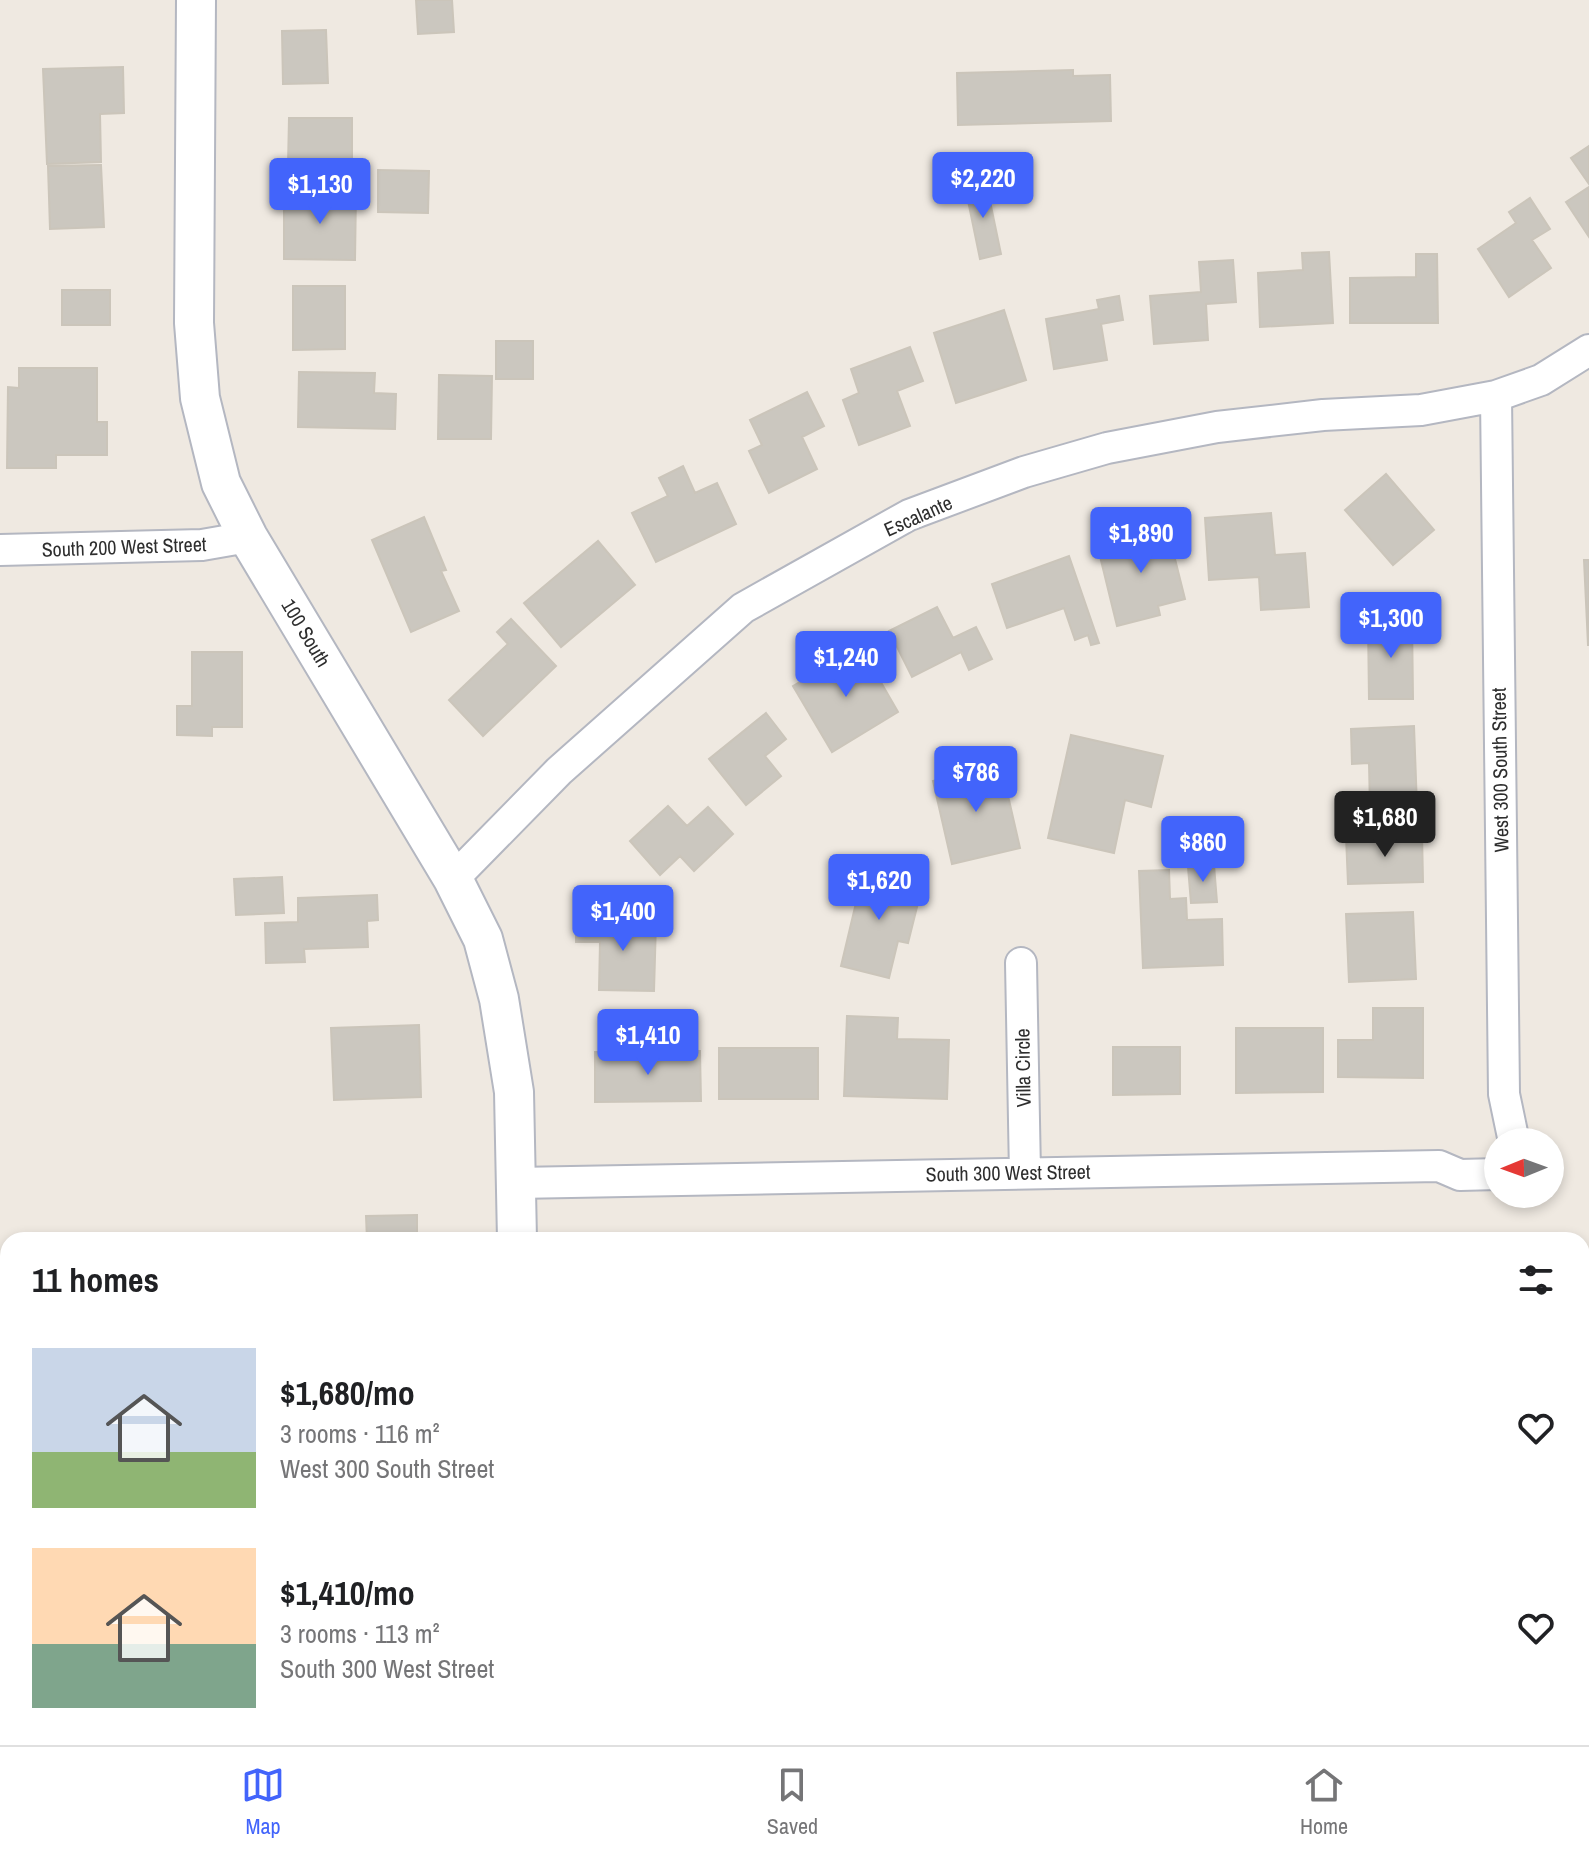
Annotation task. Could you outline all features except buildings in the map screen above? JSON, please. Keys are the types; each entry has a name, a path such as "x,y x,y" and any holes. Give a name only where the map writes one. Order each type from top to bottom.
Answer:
{"street":[{"name":"100 South","path":"196,0 194,323 200,398 221,483 248,537 453,879 483,939 499,999 514,1092 517,1232"},
{"name":"Escalante","path":"453,879 559,771 743,608 909,515 1024,472 1107,448 1217,427 1323,415 1421,410 1496,396 1541,380 1589,350"},
{"name":"West 300 South Street","path":"1496,396 1504,1094 1511,1128"},
{"name":"South 200 West Street","path":"0,550 202,545 248,537"},
{"name":"Villa Circle","path":"1021,963 1025,1173"},
{"name":"South 300 West Street","path":"516,1183 1439,1166 1460,1175 1484,1174"}]}
